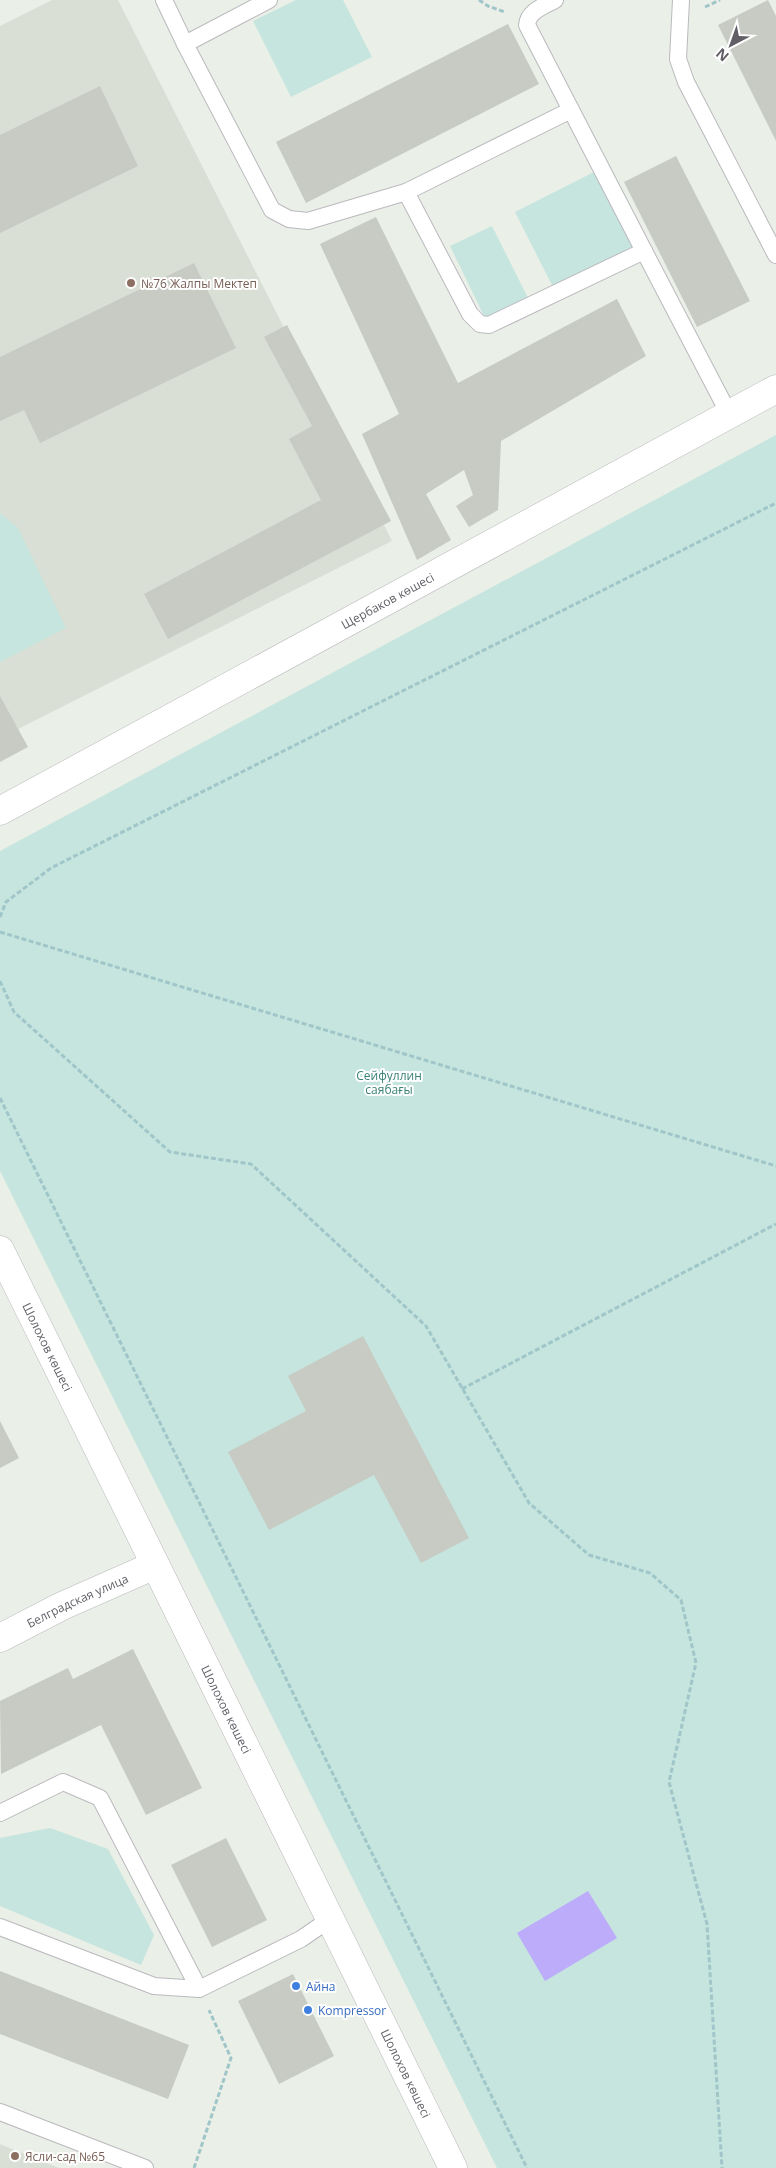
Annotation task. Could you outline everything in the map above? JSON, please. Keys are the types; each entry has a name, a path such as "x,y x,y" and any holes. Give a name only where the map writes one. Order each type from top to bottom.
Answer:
{"street":[{"name":"Щербаков көшесі","path":"0,812 776,389"},
{"name":"Шолохов көшесі","path":"0,1250 453,2168"},
{"name":"Белградская улица","path":"0,1638 62,1606 155,1565"}],"lane":[{"path":"164,0 272,210 289,219 308,221 406,192 571,110"},
{"path":"185,44 269,0"},
{"path":"555,0 534,12 528,19 527,25 729,414"},
{"path":"681,0 678,59 686,82 776,255"},
{"path":"406,192 470,314 480,324 489,325 644,251"},
{"path":"0,1813 62,1782 100,1798 199,1989"},
{"path":"0,1926 154,1986 199,1989 301,1939 330,1919"},
{"path":"0,2112 145,2168"}],"path":[{"path":"0,916 6,902 52,868 776,503"},
{"path":"0,932 776,1166"},
{"path":"0,981 14,1012 170,1152 251,1164 426,1326 529,1503 589,1555 650,1573 681,1600 696,1663 669,1782 707,1924 722,2168"},
{"path":"0,1098 527,2168"},
{"path":"462,1389 776,1224"},
{"path":"194,2168 231,2058 199,1989"}],"shaded area":[{"name":"№76 Жалпы Мектеп","path":"52,0 118,0 392,541 0,738 0,26"},
{"path":"588,1891 617,1938 545,1981 517,1933"},
{"name":"Ясли-сад №65","path":"0,2144 59,2168 0,2168"}],"green space":[{"path":"296,0 343,0 372,57 291,97 253,21"},
{"path":"596,171 634,247 553,287 515,212"},
{"path":"492,226 529,300 486,320 450,246"},
{"name":"Сейфуллин саябағы","path":"776,435 776,2168 497,2168 0,1171 0,851"},
{"path":"0,513 18,528 66,628 0,662"},
{"path":"50,1828 108,1849 154,1935 141,1965 0,1906 0,1838"}],"building":[{"path":"768,0 776,16 776,141 718,25"},
{"path":"508,24 539,84 306,203 276,142"},
{"path":"100,86 138,166 0,233 0,135"},
{"path":"676,156 750,301 697,327 624,182"},
{"path":"376,217 458,383 617,299 646,356 501,441 498,510 469,527 456,506 473,495 464,470 426,494 451,540 417,560 362,434 399,414 320,244"},
{"path":"194,263 236,348 40,443 24,410 0,421 0,357"},
{"path":"287,325 391,521 168,639 144,594 321,500 289,439 312,426 264,337"},
{"path":"0,696 28,747 0,762"},
{"path":"363,1336 469,1538 421,1563 374,1475 269,1530 228,1452 306,1411 288,1376"},
{"path":"0,1421 19,1458 0,1468"},
{"path":"133,1649 202,1788 146,1815 101,1725 1,1774 0,1701 68,1668 73,1679"},
{"path":"226,1838 267,1920 212,1947 171,1865"},
{"path":"0,1971 189,2045 168,2099 0,2034"},
{"path":"293,1974 334,2056 279,2084 238,2001"}],"place":[{"name":"№76 Жалпы Мектеп","path":"131,283"},
{"name":"Айна","path":"296,1986"},
{"name":"Kompressor","path":"308,2010"},
{"name":"Ясли-сад №65","path":"15,2156"}]}
